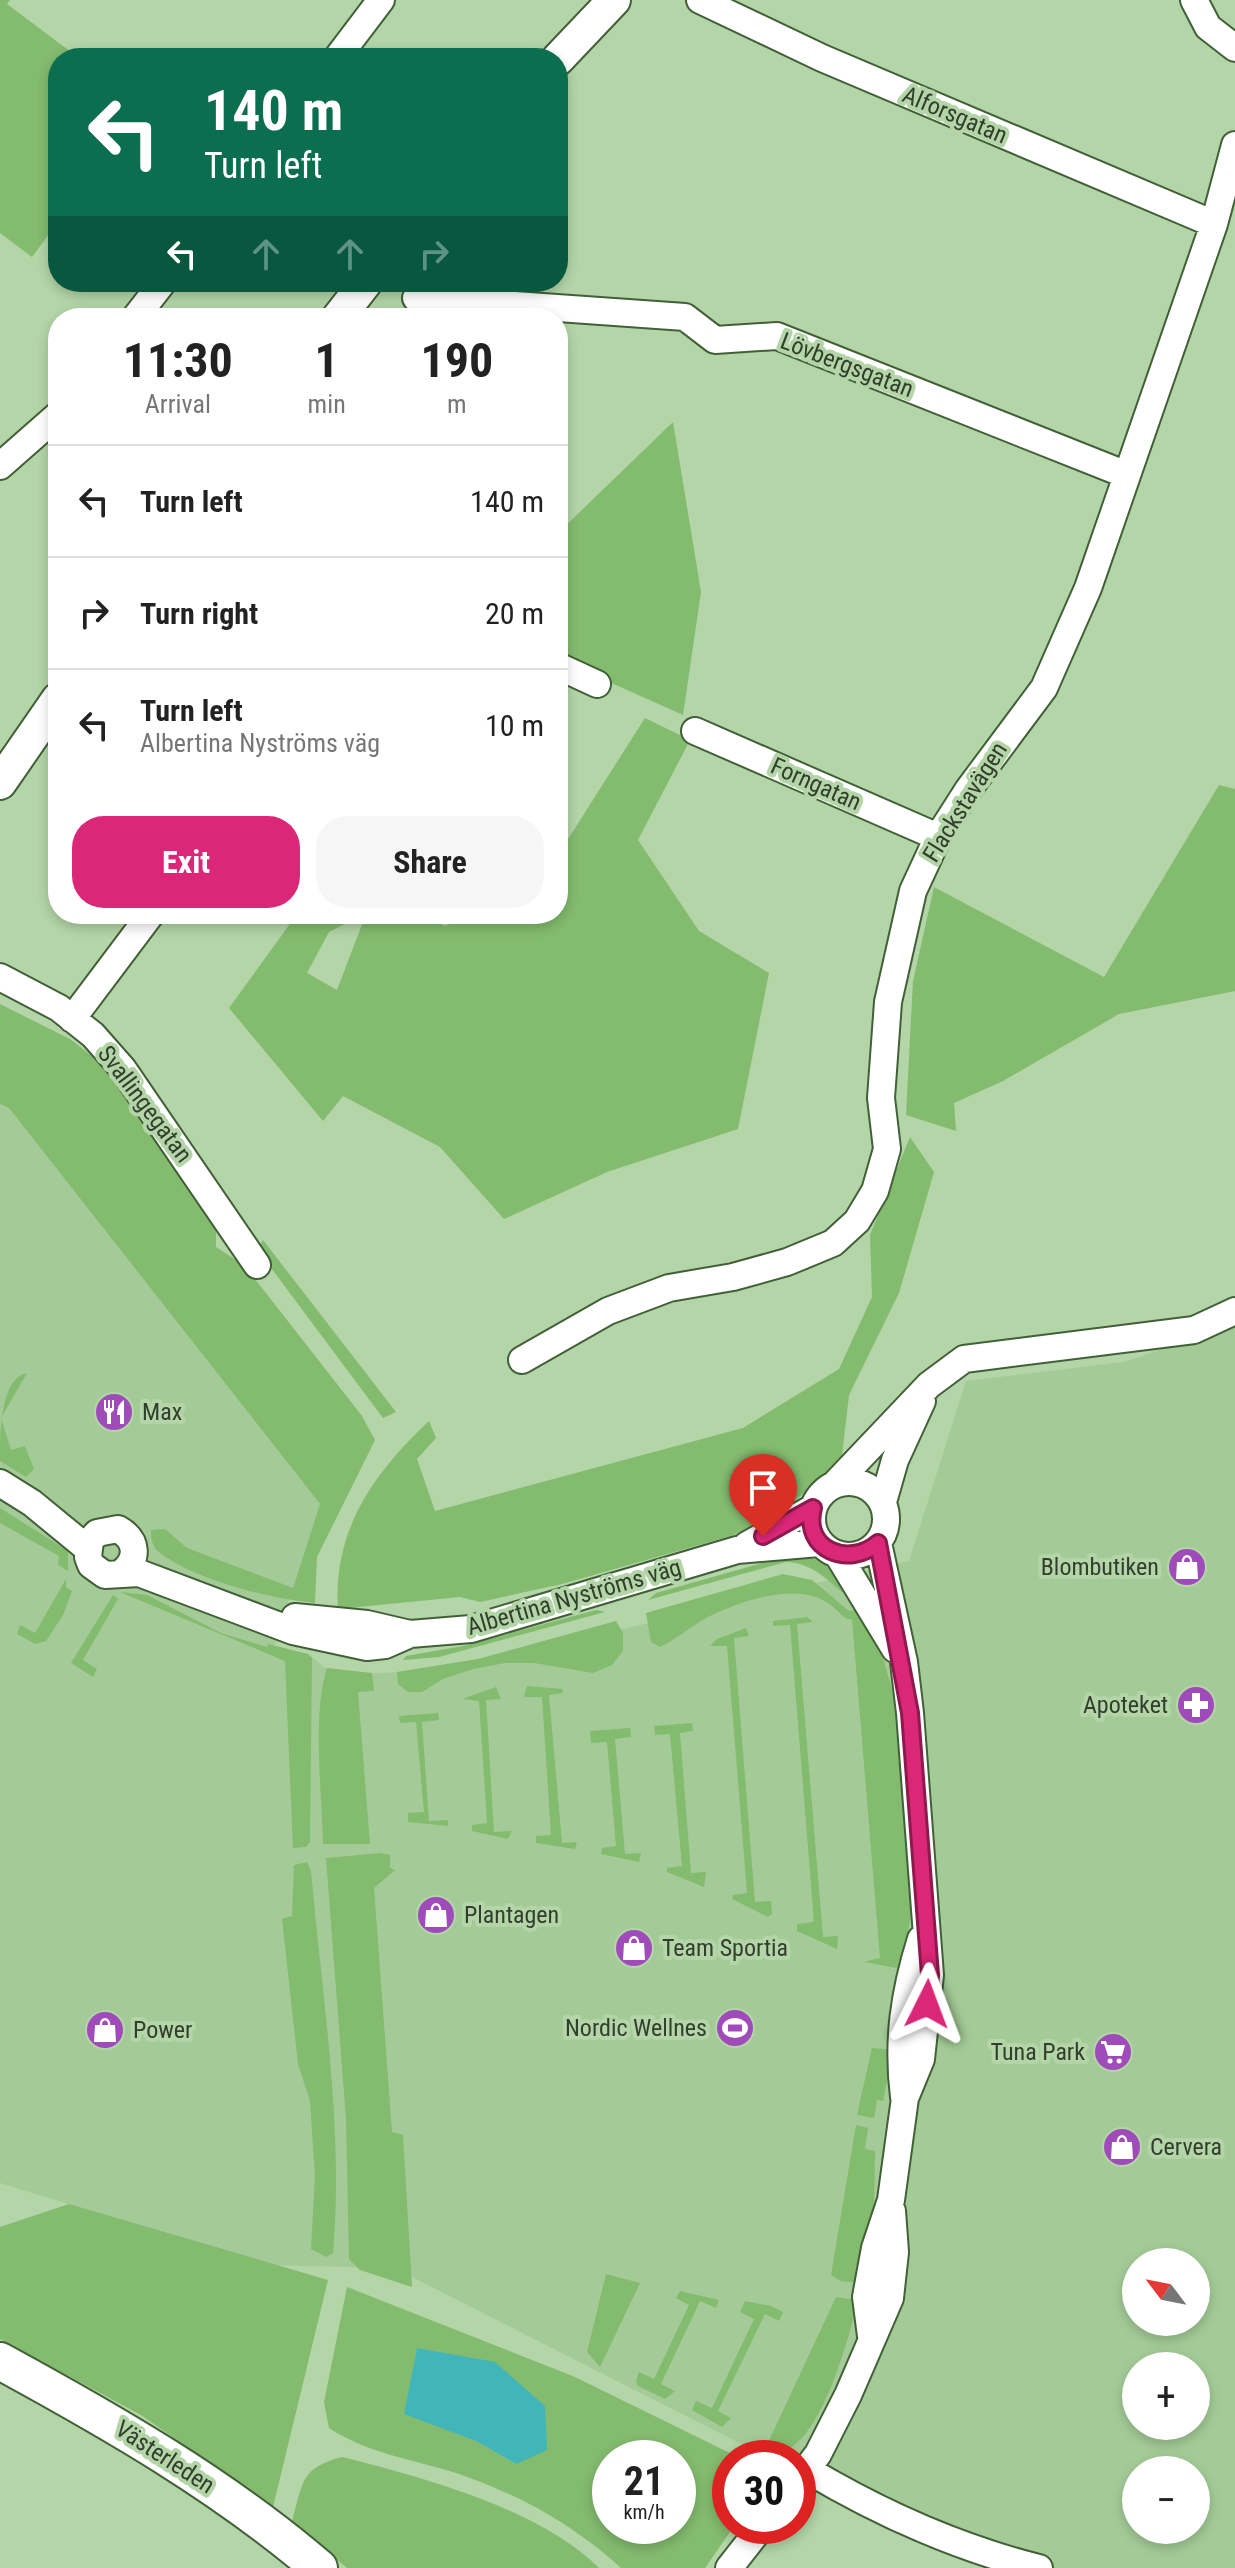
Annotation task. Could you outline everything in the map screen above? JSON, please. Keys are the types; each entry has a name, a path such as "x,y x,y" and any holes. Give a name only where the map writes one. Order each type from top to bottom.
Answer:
{"main road":[{"name":"Västerleden","path":"0,2361 101,2416 206,2482 319,2568"}],"street":[{"path":"345,48 381,0"},
{"path":"547,48 585,0"},
{"path":"568,48 614,0"},
{"name":"Alforsgatan","path":"700,0 822,58 1214,224"},
{"path":"1194,0 1208,27 1235,48"},
{"name":"Flackstavägen","path":"522,1360 608,1311 669,1288 733,1277 787,1262 833,1243 857,1221 875,1191 887,1149 881,1098 888,1002 898,946 913,891 938,837 1019,718 1044,688 1088,588 1214,224 1235,145"},
{"path":"143,308 155,292"},
{"path":"346,308 358,292"},
{"name":"Lövbergsgatan","path":"416,298 558,308"},
{"name":"Lövbergsgatan","path":"568,309 685,317 715,340 777,336 1127,475"},
{"path":"0,466 48,424"},
{"path":"568,671 597,684"},
{"path":"1,782 48,714"},
{"name":"Forngatan","path":"695,731 938,837"},
{"path":"72,1019 143,924"},
{"name":"Svallingegatan","path":"0,977 72,1019 93,1035 123,1069 257,1265"},
{"path":"904,1662 829,1549 812,1530 813,1508 834,1485 929,1385 964,1359 1194,1330 1235,1311"},
{"path":"829,1549 860,1554 878,1543 887,1527 883,1502 895,1460 929,1385"},
{"path":"0,1483 95,1540"},
{"path":"834,1485 858,1483 870,1488 883,1502"},
{"name":"Albertina Nyströms väg","path":"128,1562 139,1573 325,1641 367,1647 385,1645 410,1634 471,1629 737,1550 813,1508"},
{"path":"118,1529 125,1533 128,1562 105,1575 97,1571 88,1557 95,1540 118,1529"},
{"path":"816,2450 848,2395 890,2298 895,2252 891,2200 905,2098 898,2054 911,1970 925,1928 921,1840 904,1662 878,1543"},
{"name":"Albertina Nyströms väg","path":"737,1550 829,1549"},
{"path":"816,2480 944,2537 1039,2568"},
{"path":"729,2568 748,2544"}],"shaded area":[{"path":"0,0 10,0 7,4 66,48 48,48 48,235 32,257 0,233"},
{"path":"673,422 701,592 683,715 568,663 568,523"},
{"path":"645,718 690,740 638,840 699,931 769,973 738,1129 607,1172 504,1219 440,1147 343,1096 323,1121 229,1008 290,924 345,924 329,932 307,973 337,990 362,924 568,924 568,839"},
{"path":"1219,785 1235,789 1235,991 1119,1014 1003,1081 954,1103 956,1131 906,1115 913,981 934,887 1104,977"},
{"path":"0,1004 70,1039 105,1066 189,1180 216,1227 216,1247 244,1265 362,1416 375,1440 317,1557 315,1603 256,1593 213,1580 175,1563 154,1545 151,1530 165,1529 187,1548 293,1588 320,1504 9,1108 0,1104"},
{"path":"0,1104 9,1108 320,1504 274,1647 308,1654 334,1675 451,1670 909,1561 966,1381 1124,1362 1235,1324 1235,2568 1010,2568 816,2481 816,2440 733,2440 394,2268 267,2265 0,2183"},
{"path":"910,1137 934,1172 899,1293 849,1395 841,1464 795,1500 734,1535 562,1584 480,1602 460,1597 338,1609 342,1553 361,1504 391,1461 429,1421 436,1438 417,1459 435,1511 743,1428 839,1369 872,1297 870,1235"},
{"path":"263,1240 396,1412 383,1418 257,1249"},
{"path":"27,1373 2,1416 11,1385"},
{"path":"2,1420 11,1450 25,1446 34,1469 26,1477 0,1461"},
{"path":"0,1508 68,1551 68,1571 58,1565 59,1556 0,1523"},
{"path":"803,1555 823,1562 851,1590 842,1592 810,1568 786,1562 648,1600 656,1593 776,1559"},
{"path":"783,1574 812,1580 849,1611 863,1609 881,1651 893,1693 912,1908 902,1969 864,1962 880,1958 852,1619 847,1619 831,1605 815,1597 784,1594 751,1600 720,1611 660,1647 651,1642 646,1613"},
{"path":"66,1579 66,1587 72,1591 63,1615 46,1641 35,1644 17,1634 20,1625 35,1633"},
{"path":"120,1592 147,1595 221,1633 267,1647 268,1644 308,1654 312,1658 310,1842 306,1847 293,1848 285,1661"},
{"path":"113,1595 118,1599 83,1660 97,1669 93,1677 71,1663"},
{"path":"596,1610 605,1612 439,1657 403,1660 406,1656 463,1646"},
{"path":"807,1617 813,1622 797,1624 823,1937 838,1936 837,1949 797,1931 797,1924 814,1922 790,1625 773,1626 773,1621"},
{"path":"616,1621 623,1633 623,1651 612,1665 593,1673 534,1663 505,1663 443,1679 422,1692 408,1692 398,1684 397,1672 478,1659"},
{"path":"746,1628 749,1636 734,1638 755,1902 771,1901 772,1914 768,1917 732,1899 733,1895 747,1893 727,1646 710,1646 717,1639"},
{"path":"327,1668 372,1673 374,1691 358,1692 370,1844 323,1844 319,1731 322,1687"},
{"path":"527,1686 562,1689 563,1693 549,1695 562,1843 577,1842 575,1849 536,1843 536,1836 551,1835 542,1697 524,1697"},
{"path":"496,1687 501,1699 486,1700 494,1832 512,1831 508,1839 472,1831 472,1825 487,1823 479,1701 462,1699"},
{"path":"438,1713 439,1720 422,1722 429,1821 448,1820 448,1826 408,1822 408,1813 424,1812 416,1722 400,1723 399,1716"},
{"path":"692,1723 693,1731 680,1733 691,1873 706,1872 704,1887 667,1872 667,1868 682,1866 670,1734 655,1735 654,1726"},
{"path":"630,1728 631,1737 615,1739 625,1854 641,1853 639,1862 601,1854 602,1848 616,1846 607,1742 591,1743 590,1731"},
{"path":"381,1853 390,1855 390,1868 395,1870 374,1888 392,2132 403,2135 412,2287 360,2270 349,2259 346,2119 326,1858"},
{"path":"307,1862 311,1871 334,2110 336,2206 333,2253 326,2257 311,2249 315,2177 310,2101 298,2064 282,1919 292,1916 294,1865"},
{"path":"872,2048 893,2050 883,2101 877,2100 874,2118 857,2115"},
{"path":"856,2125 868,2128 865,2149 875,2151 874,2209 861,2283 840,2281 831,2275"},
{"path":"69,2204 328,2280 273,2507 141,2415 0,2339 0,2227"},
{"path":"606,2274 640,2283 600,2367 587,2352"},
{"path":"347,2287 575,2377 712,2444 712,2544 722,2544 705,2568 621,2568 592,2544 696,2544 696,2440 592,2440 592,2544 544,2512 501,2491 456,2473 375,2450 329,2428 324,2402","holes":["418,2348 516,2464 476,2441 405,2413"]},
{"path":"680,2291 719,2300 716,2308 700,2301 661,2384 675,2391 665,2399 638,2386 636,2381 639,2372 654,2379 689,2305 676,2298"},
{"path":"836,2297 855,2300 857,2305 831,2387 810,2428 800,2440 769,2440"},
{"path":"745,2301 771,2306 783,2312 779,2321 765,2314 718,2411 731,2418 722,2427 692,2410 696,2401 712,2408 754,2319 740,2312"},
{"path":"342,2457 443,2485 513,2512 574,2547 599,2568 347,2568 292,2522 305,2479 318,2466"}],"water":[{"path":"417,2348 495,2362 545,2406 547,2450 516,2464 476,2441 404,2414"}],"place":[{"name":"Max","path":"114,1412"},
{"name":"Blombutiken","path":"1187,1567"},
{"name":"Apoteket","path":"1196,1705"},
{"name":"Plantagen","path":"436,1915"},
{"name":"Team Sportia","path":"634,1948"},
{"name":"Nordic Wellnes","path":"735,2028"},
{"name":"Power","path":"105,2030"},
{"name":"Tuna Park","path":"1113,2052"},
{"name":"Cervera","path":"1122,2147"}],"route":[{"path":"763,1536 813,1508 812,1530 826,1550 848,1556 869,1551 878,1543 904,1662 910,1713 930,1975 927,2004"}]}
